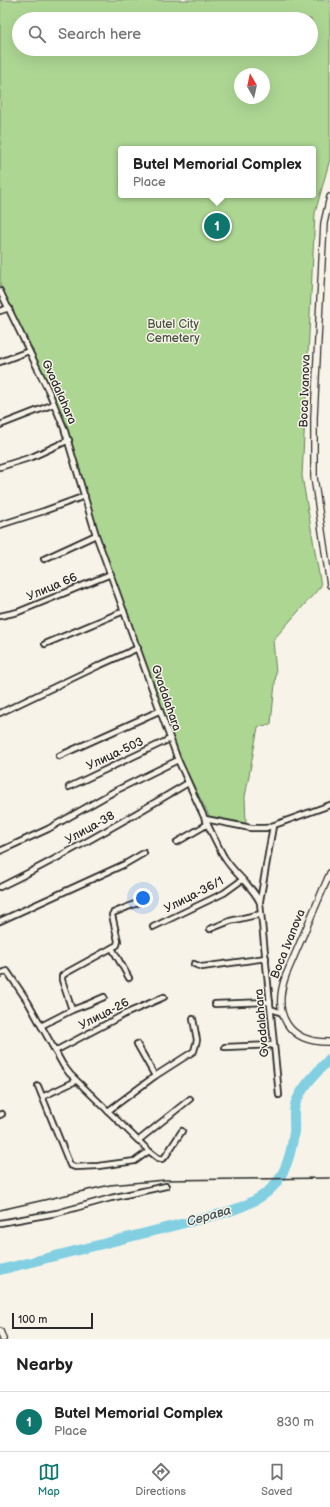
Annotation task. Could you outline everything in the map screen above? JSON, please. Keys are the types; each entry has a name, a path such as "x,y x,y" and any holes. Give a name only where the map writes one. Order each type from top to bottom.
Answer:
{"street":[{"name":"Boca Ivanova","path":"330,197 324,223 314,417 314,477 330,585"},
{"name":"Gvadalahara","path":"0,291 54,404 69,440 96,535 178,760 225,858 235,873 255,894 260,903 279,1095"},
{"path":"0,311 9,308"},
{"path":"0,362 29,351"},
{"path":"0,425 54,404"},
{"path":"0,467 32,457 69,440"},
{"path":"0,525 44,512 85,496"},
{"path":"44,559 96,535"},
{"name":"Улица 66","path":"0,616 18,612 111,574"},
{"path":"45,644 124,611"},
{"path":"0,713 138,648"},
{"path":"59,756 159,711"},
{"name":"Улица-503","path":"69,787 170,739"},
{"path":"0,851 48,829 115,791 178,760"},
{"name":"Улица-38","path":"0,887 31,872 129,818 188,783"},
{"path":"177,842 207,821 251,828 273,826 330,805"},
{"path":"260,903 273,826"},
{"path":"0,921 125,864 144,853"},
{"name":"Boca Ivanova","path":"282,1013 281,997 284,981 330,873"},
{"name":"Улица-36/1","path":"153,927 224,893 242,880"},
{"path":"72,1010 62,976 117,945 118,941 112,915 113,913 142,901"},
{"path":"210,929 230,921 261,914"},
{"path":"112,948 129,978"},
{"path":"194,964 202,967 266,958"},
{"path":"0,974 7,971 63,1065 76,1081 149,1151 158,1158 162,1159 165,1157 182,1130"},
{"path":"41,1026 72,1010 104,997"},
{"name":"Улица-26","path":"55,1051 125,1014 164,998"},
{"path":"215,1004 270,1002"},
{"path":"271,1009 282,1013 289,1026 299,1035 314,1041 329,1042"},
{"path":"108,1111 155,1076 194,1051 197,1040 193,1020"},
{"path":"137,1044 155,1076"},
{"path":"225,1047 274,1045"},
{"path":"44,1096 76,1081"},
{"path":"38,1086 44,1096 70,1165 75,1167 98,1166 135,1161 149,1151"},
{"path":"139,1140 190,1099"},
{"path":"0,1223 57,1213 110,1198 166,1186"},
{"path":"0,1330 3,1339"}],"green space":[{"name":"Butel City Cemetery","path":"0,0 330,0 330,159 315,213 302,476 321,586 273,640 276,673 271,724 258,727 245,797 246,823 209,816 184,766 111,574 94,522 66,423 31,346 0,286"}],"waterway":[{"name":"Серава","path":"0,1270 224,1213 240,1208 265,1194 274,1186 287,1163 294,1132 294,1113 296,1102 307,1084 330,1058"}],"railway":[{"path":"0,1210 110,1185 165,1180 330,1178"}],"place":[{"name":"Butel Memorial Complex","path":"217,226"}]}
